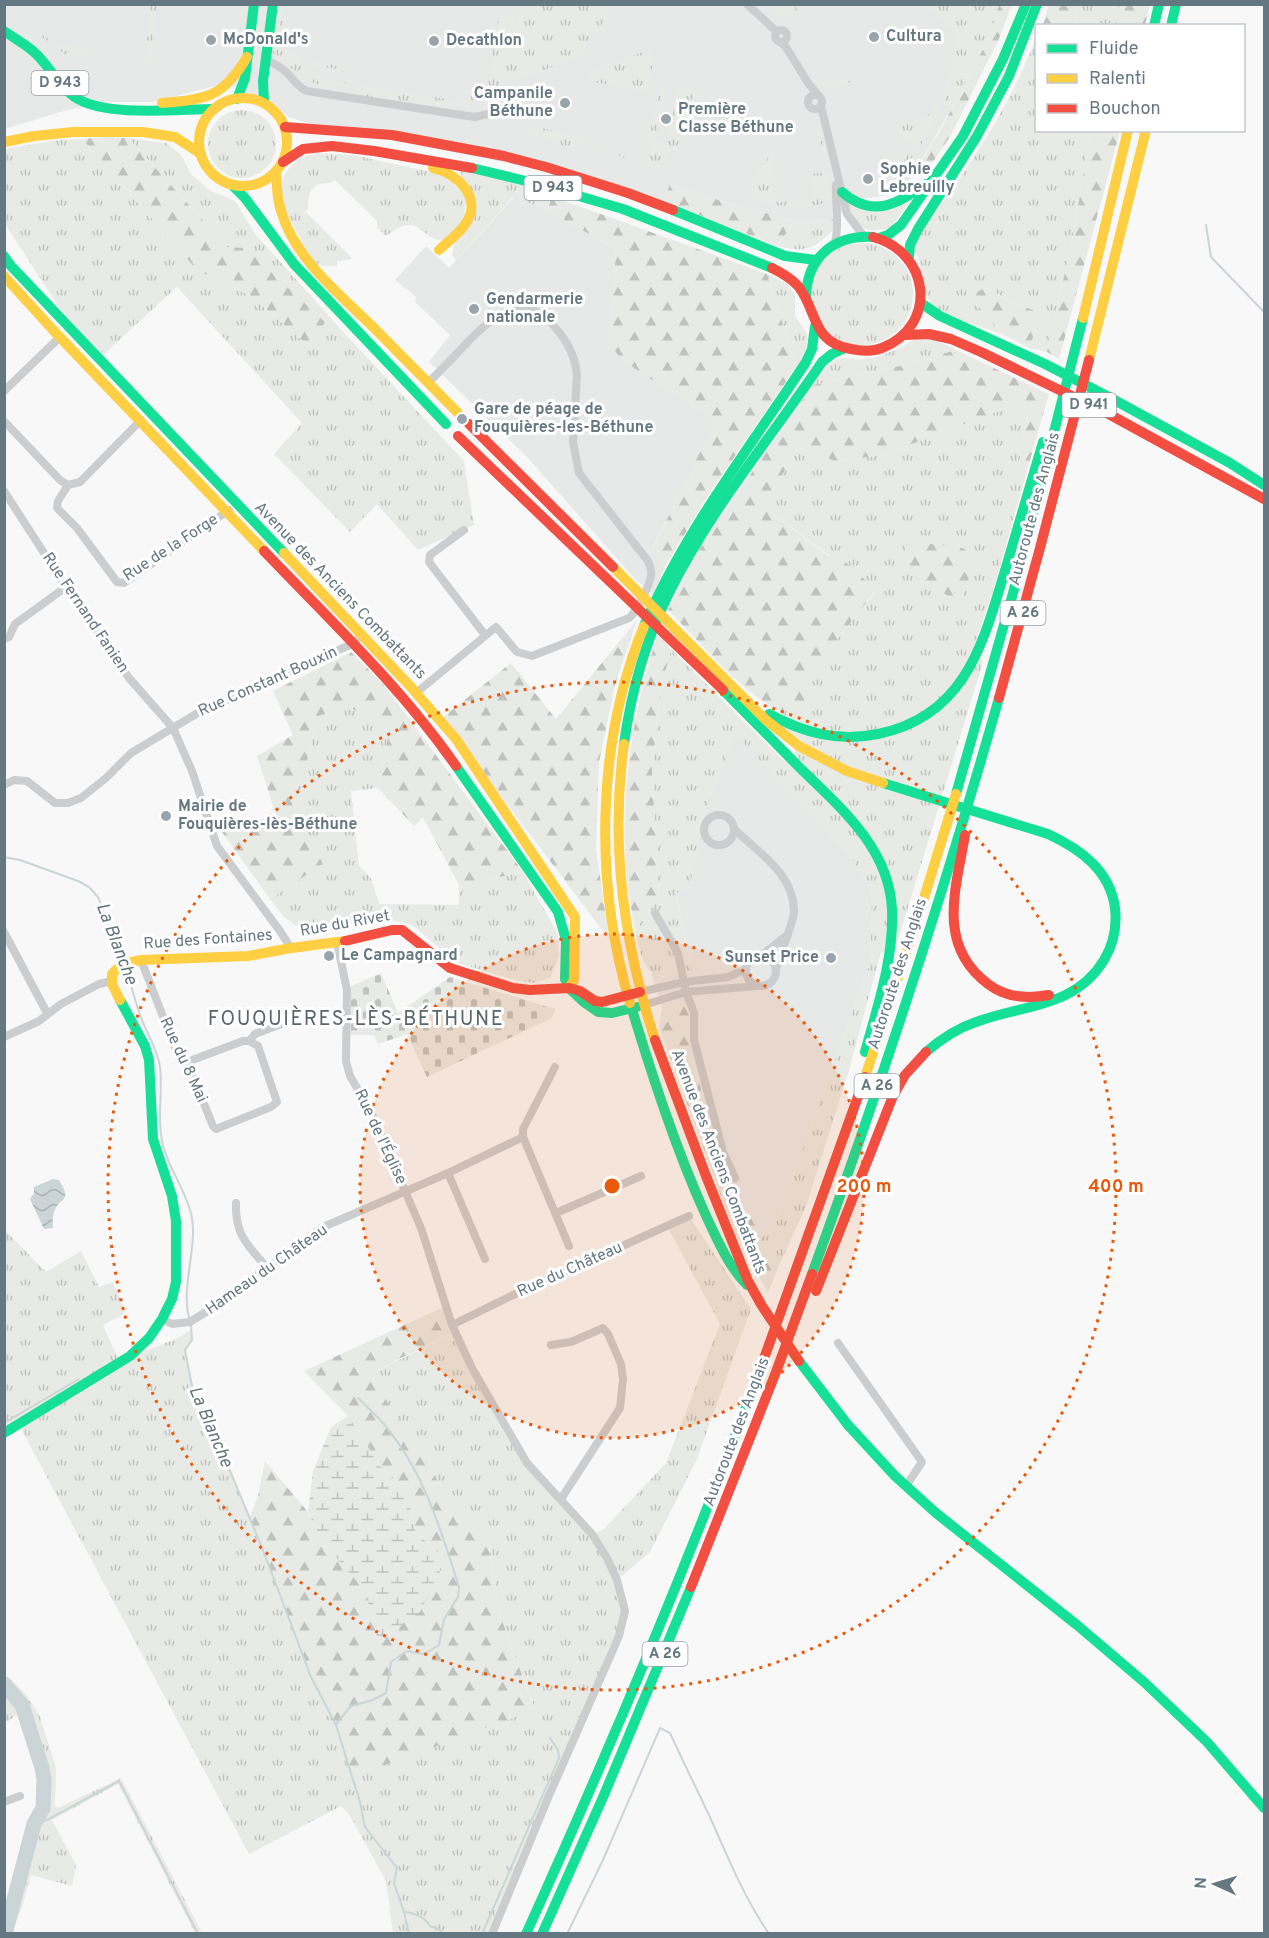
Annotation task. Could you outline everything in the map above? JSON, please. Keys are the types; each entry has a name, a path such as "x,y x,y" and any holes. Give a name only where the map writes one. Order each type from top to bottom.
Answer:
{"main road":[{"path":"264,103 262,93 273,4"},
{"path":"879,238 888,235 901,225 963,136 987,93 1026,4"},
{"path":"909,257 910,245 918,229 977,136 1009,76 1036,4"},
{"path":"1154,24 1159,4"},
{"path":"1171,24 1176,4"},
{"path":"237,99 246,78 252,7"},
{"name":"D 943","path":"4,31 34,52 64,88 78,99 97,107 129,110 214,109"},
{"path":"129,110 151,104 208,97 228,86 238,75 247,57"},
{"path":"237,99 252,99 264,103 280,117 285,127 287,151 283,162 267,180 257,185 233,186 222,181 205,165 199,143 201,131 208,116 224,103 237,99"},
{"name":"D 943","path":"285,127 392,135 504,156 628,194 785,255 816,260"},
{"path":"4,142 73,132 143,132 175,137 201,154"},
{"name":"Autoroute des Anglais","path":"526,1934 612,1742 685,1565 839,1153 885,1018 945,828 997,650 1072,348 1079,333 1128,132"},
{"name":"Autoroute des Anglais","path":"542,1934 671,1639 777,1370 818,1260 898,1024 969,800 1038,561 1146,132"},
{"name":"D 943","path":"283,162 300,150 310,147 352,148 434,160 530,181 629,211 751,258 788,276 806,297"},
{"path":"381,152 444,170 460,181 468,191 471,206 468,219 439,250"},
{"path":"276,172 275,187 282,216 307,259 457,412"},
{"path":"842,192 851,202 861,206 882,206 910,195 935,177"},
{"path":"233,186 245,198 294,264 446,424"},
{"path":"862,236 879,238 890,242 909,257 920,278 921,303 912,325 905,335 892,345 860,352 844,348 823,335 815,326 806,297 808,278 816,260 835,243 843,239 862,236"},
{"name":"Avenue des Anciens Combattants","path":"4,256 149,410 231,507 352,644 395,689 441,744 548,896 564,926 567,940 565,980 569,988"},
{"name":"Avenue des Anciens Combattants","path":"4,276 141,420 362,635 456,739 575,917 574,980 569,988"},
{"name":"D 941","path":"921,303 940,316 1107,396 1230,463 1264,485"},
{"path":"634,993 614,935 605,863 608,779 614,733 623,691 651,611 683,546 806,362 812,349 815,326"},
{"name":"D 941","path":"905,335 929,333 951,339 981,352 1105,412 1264,499"},
{"path":"634,993 624,913 618,836 623,750 638,672 651,633 670,590 708,523 822,362 844,348"},
{"path":"742,701 801,730 826,737 855,738 885,734 911,724 937,707 962,681 985,637 1055,415"},
{"path":"469,424 621,584"},
{"path":"458,436 621,584 742,701 844,811 863,834 879,860 889,888 894,918 889,960 839,1153"},
{"path":"742,701 797,750 846,776 998,822 1048,834 1065,841 1082,851 1103,873 1114,901 1117,917 1114,941 1105,960 1095,975 1079,989 1044,1005 1000,1014 975,1023 930,1048 912,1066 898,1088 885,1117 807,1313 777,1370"},
{"path":"969,800 953,917 955,940 972,971 1002,993 1034,998 1049,995 1072,985 1088,971 1098,957 1106,938 1109,916 1105,895 1097,878 1084,864 1066,851 998,822"},
{"name":"Rue du Rivet","path":"291,948 337,943 392,930 402,930 450,968 465,975 513,988 530,990 569,988"},
{"name":"Rue des Fontaines","path":"112,981 112,974 123,963 141,960 248,956 291,948"},
{"path":"4,1433 130,1356 149,1338 172,1299 176,1282 176,1221 172,1196 153,1139 149,1060 112,981"},
{"path":"569,988 580,991 595,1001 602,1002 634,993"},
{"path":"569,988 592,1010 602,1013 617,1013 644,1005"},
{"name":"Avenue des Anciens Combattants","path":"634,993 644,1005 665,1070 716,1205 752,1290"},
{"name":"Avenue des Anciens Combattants","path":"634,993 632,1008 698,1198 732,1266 752,1290"},
{"path":"752,1290 809,1377 850,1428 906,1486 1146,1683 1212,1745 1264,1808"}],"street":[{"path":"747,4 777,32 784,31 787,35 784,43 808,83 822,99 819,107 834,155 847,214 862,236"},
{"path":"266,60 288,74 299,88 307,92 474,117 503,111"},
{"path":"808,83 810,106 819,107"},
{"path":"809,98 818,95"},
{"path":"835,243 838,229 837,175"},
{"path":"416,693 496,627 517,652 532,656 629,618 634,614 649,583 652,571 648,561 579,473 573,442 577,375 573,354 565,339 551,322 536,311 524,308 502,312 484,325 428,383"},
{"path":"4,391 60,337"},
{"path":"4,421 60,480 68,484 80,482 141,420"},
{"name":"Rue de la Forge","path":"68,484 58,501 57,508 77,528 117,582 124,583 231,507"},
{"name":"Rue Fernand Fanien","path":"4,491 66,587 129,678 173,728 192,771 217,846 291,948"},
{"path":"464,530 430,555 429,562 485,635"},
{"path":"4,639 9,637 15,624 66,587"},
{"name":"Rue Constant Bouxin","path":"6,781 27,781 55,803 68,803 81,798 106,778 131,753 196,714 352,644 362,635"},
{"path":"644,1005 686,992 765,986 772,981 794,912 792,891 783,875 734,829 730,820 717,814 708,818 703,831 708,841 723,845 731,839 734,829"},
{"path":"655,913 678,953 686,992 694,1013 694,1040 723,1152 735,1178"},
{"path":"4,932 47,1013"},
{"path":"634,993 684,982 728,976 746,969 753,958 761,956 788,934"},
{"name":"Rue de l'Église","path":"337,943 347,990 346,1061 350,1076 370,1110 421,1228 452,1325 472,1368 527,1463 592,1534 607,1557 617,1580 625,1611 619,1636 548,1798 492,1934"},
{"path":"761,956 771,960 776,968"},
{"name":"Rue du 8 Mai","path":"141,960 181,1063 187,1062 216,1129 271,1107 277,1102 258,1046 249,1041"},
{"path":"746,969 748,979 756,986"},
{"path":"4,1037 39,1021 47,1013 99,984 112,981"},
{"path":"187,1062 243,1041 249,1041 255,1034 284,1023"},
{"path":"555,1067 523,1129 523,1137 569,1246"},
{"name":"Hameau du Château","path":"162,1319 172,1324 191,1322 321,1228 448,1173 523,1137"},
{"path":"448,1173 485,1259"},
{"path":"556,1213 641,1176"},
{"path":"236,1203 236,1221 243,1239 267,1269"},
{"name":"Rue du Château","path":"452,1325 689,1216"},
{"path":"551,1345 571,1342 603,1328 621,1364 623,1379 620,1408 561,1499"},
{"path":"838,1343 922,1462 906,1486"},
{"path":"4,1802 20,1796"}],"shaded area":[{"path":"924,4 955,32 955,57 944,100 953,106 914,174 901,190 889,195 855,200 834,219 795,221 721,201 670,184 664,201 631,188 304,122 288,117 272,102 227,83 153,102 110,102 64,111 5,129 5,5"},
{"path":"515,196 548,211 616,249 609,337 618,355 634,368 716,421 652,549 665,567 653,595 635,579 527,457 429,362 450,335 415,302 416,297 395,280 426,246 449,268"},
{"path":"735,733 852,858 872,892 870,963 779,1216 761,1239 737,1195 719,1149 690,1053 690,1015 686,1003 662,1008 651,973 663,977 692,971 676,892"}],"green space":[{"path":"150,5 157,5 151,63 145,62"},
{"path":"279,5 283,5 281,19 283,19 283,33 288,37 304,39 302,45 293,41 281,33 278,19"},
{"path":"520,5 615,5 579,57 493,89 480,100 467,105 450,109 346,94 358,85 459,101 460,94 463,94 464,100 487,89 498,20 505,15 514,16 512,24 524,25 516,24"},
{"path":"777,5 779,8 783,5 793,5 800,13 793,19 769,11"},
{"path":"924,5 999,5 990,36 953,106 944,100 955,57 955,32"},
{"path":"999,5 1012,5 998,41 951,135 925,174 914,174 940,131 990,36"},
{"path":"1049,5 1077,5 1073,24 1043,24"},
{"path":"1077,5 1120,5 1115,24 1074,24"},
{"path":"1120,5 1150,5 1145,24 1115,24"},
{"path":"504,23 524,25 517,64 498,61"},
{"path":"41,32 45,38 54,39 54,44 90,49 90,57 66,55 39,35"},
{"path":"1035,41 1035,132 1091,132 1072,241 1047,352 1029,348 1040,319 1033,310 1011,302 988,288 972,299 1004,335 938,309 926,293 917,256 918,240 924,229 979,149 1014,88"},
{"path":"271,49 294,51 302,55 301,65 307,72 306,77 347,83 337,87 316,84 296,72"},
{"path":"652,49 654,59 647,93 589,81 591,70"},
{"path":"306,57 316,62 344,66 348,70 312,67 307,64"},
{"path":"850,75 851,82 832,90 823,84 830,80 836,83"},
{"path":"660,84 667,85 656,140 667,142 679,86 696,93 685,108 698,119 657,170 584,143 571,149 523,131 525,119 527,120 526,125 586,137 586,143 647,164 653,142 648,140"},
{"path":"739,100 751,119 747,122 735,111"},
{"path":"935,103 942,104 929,133 887,194 868,197 858,194 883,189 879,166 882,153 901,165 914,145 896,133 903,124 930,114"},
{"path":"249,110 261,116 270,125 276,137 274,157 266,168 249,178 235,178 218,168 210,157 208,137 218,120 229,112"},
{"path":"817,120 830,167 826,167"},
{"path":"1091,132 1120,132 1059,359 1047,352 1072,241"},
{"path":"128,138 166,143 181,155 191,174 209,190 235,201 256,235 464,461 474,525 418,550 377,504 350,532 274,454 302,423 177,287 104,354 59,307 5,224 5,149 57,140 82,139 197,270 251,296 312,349 227,247"},
{"path":"128,138 227,247 245,248 325,322 312,349 251,296 197,270 82,139"},
{"path":"773,151 774,160 772,162 777,202 812,200 811,174 829,172 831,200 802,207 780,206 750,200 752,179"},
{"path":"318,153 353,155 445,175 466,197 464,219 444,240 436,239 413,225 398,228 386,236 377,228 377,221 335,180 320,184 311,191 308,210 305,211 353,259 337,261 337,266 318,264 304,247 285,211 281,194 284,177 293,164 308,155"},
{"path":"460,170 550,192 548,211 514,196 456,260 452,255 454,243 471,224"},
{"path":"670,184 721,201 795,221 777,246 664,201"},
{"path":"551,196 767,274 796,367 707,497 665,567 652,550 715,421 618,355 609,337 616,249 548,211"},
{"path":"912,198 892,227 876,230 859,225 849,205"},
{"path":"834,219 833,230 814,246 795,249 778,246 795,221"},
{"path":"862,243 882,247 898,258 909,274 913,294 909,314 898,330 882,341 862,345 842,341 826,330 815,314 811,294 815,274 826,258 842,247"},
{"path":"767,274 788,284 795,295 795,316 807,334 803,358 796,367"},
{"path":"987,288 1011,302 1033,310 1040,319 1029,348 1004,335 972,299 973,293"},
{"path":"917,339 934,339 956,350 904,365 813,385 835,360 871,358"},
{"path":"956,350 1049,394 1028,467 1019,463 1028,414 1019,403 883,455 836,461 799,448 763,506 828,556 839,556 876,590 808,677 802,712 783,703 784,714 768,705 738,681 668,610 703,542 813,385 904,365"},
{"path":"1019,403 1028,414 1019,463 1028,467 993,591 974,646 983,662 895,950 881,952 847,1077 806,1206 779,1266 761,1239 779,1216 870,963 872,892 852,858 735,734 696,834 700,846 688,889 676,893 692,972 666,976 656,975 650,971 640,952 635,930 659,897 652,770 660,693 671,649 785,762 803,742 785,728 783,703 802,712 807,677 876,591 763,506 799,448 836,461 883,455"},
{"path":"908,541 963,548 975,559 961,604 903,568"},
{"path":"637,620 615,685 599,762 596,849 609,939 442,718 511,663 556,719"},
{"path":"658,634 671,649 660,693 652,770 659,897 635,930 627,880 625,849 626,787 641,694"},
{"path":"351,652 383,684 523,872 459,885 423,817 414,826 378,788 389,732 347,705 315,718 311,748 292,806 323,864 270,899 222,832 276,815 257,756 293,735 273,691"},
{"path":"347,705 389,732 378,788 351,791 359,866 371,878 379,904 459,905 459,885 523,872 558,934 559,956 550,978 533,983 457,963 412,925 383,918 314,932 298,927 284,917 270,899 323,864 292,806 311,748 315,718"},
{"path":"381,973 398,1013 450,977 555,1009 552,1018 427,1077 407,1034 378,1044 374,1035 350,1035 351,986"},
{"path":"685,1002 690,1015 690,1053 719,1149 737,1195 779,1266 768,1293 733,1229 659,1027 662,1008"},
{"path":"689,1216 751,1309 697,1459 650,1552 617,1580 625,1611 619,1636 492,1933 393,1933 386,1881 349,1814 341,1806 249,1854 19,1425 5,1433 4,1229 46,1272 81,1251 99,1287 113,1282 125,1311 103,1325 120,1363 192,1329 192,1340 185,1350 193,1391 227,1462 311,1677 336,1725 352,1777 535,1709 500,1615 489,1546 454,1507 369,1375 455,1332 527,1463 592,1534 603,1530 666,1463 720,1324 667,1226"},
{"path":"446,1306 455,1332 369,1375 454,1507 489,1546 500,1615 535,1710 352,1777 336,1725 311,1677 250,1517 258,1496 265,1461 308,1512 323,1543 365,1590 378,1639 442,1555 416,1533 405,1487 382,1469 348,1416 304,1371"},
{"path":"348,1416 382,1469 405,1487 416,1533 442,1555 439,1576 420,1612 378,1640 365,1590 323,1543 308,1512 313,1471 331,1427"},
{"path":"5,1674 24,1692 39,1714 56,1768 55,1807 60,1807 121,1778 202,1933 195,1933 118,1784 52,1820 76,1865 72,1886 31,1875 12,1933 5,1933 5,1908 11,1896 36,1812 39,1790 36,1770 17,1715 5,1723"}],"water":[{"path":"53,1179 59,1180 65,1196 54,1212 53,1228 44,1229 30,1199 34,1193 34,1187"}],"waterway":[{"path":"1206,225 1211,257 1264,312"},
{"name":"La Blanche","path":"4,857 20,860 89,887 98,897 122,960"},
{"name":"La Blanche","path":"126,968 139,1011 159,1061 162,1141 192,1218 193,1242 187,1294 189,1318"},
{"name":"La Blanche","path":"191,1324 192,1340 185,1350 193,1391 228,1466 263,1550 311,1677 336,1725 360,1802 365,1827 397,1868 394,1883 409,1934"},
{"path":"4,1423 79,1379"},
{"path":"336,1724 351,1706 373,1700 386,1693 391,1662 407,1651 424,1654 439,1645 444,1619 458,1597 459,1587 446,1545 412,1464 384,1424 358,1398"},
{"path":"4,1684 22,1705 44,1779 43,1808 34,1824 5,1934"},
{"path":"567,1934 603,1860 660,1728 670,1733 739,1881 769,1934"},
{"path":"482,1934 559,1758 558,1750 550,1738"},
{"path":"34,1824 47,1820 119,1781 198,1934"},
{"path":"404,1912 419,1916 443,1934"}],"traffic: fast":[{"path":"237,99 245,78 254,4"},
{"path":"264,103 263,81 273,4"},
{"path":"879,238 888,235 901,225 963,136 1003,59 1026,4"},
{"path":"909,257 910,245 918,229 977,136 1009,76 1037,4"},
{"path":"1154,24 1159,4"},
{"path":"1171,24 1176,4"},
{"path":"4,31 34,52 71,94 91,105 125,110 214,109"},
{"path":"472,168 538,184 623,209 772,268"},
{"path":"842,192 853,200 875,207 895,202 926,184"},
{"path":"233,186 245,198 294,264 446,424"},
{"path":"673,210 785,256 816,260"},
{"path":"806,297 811,270 825,251 846,240 873,237"},
{"path":"4,256 284,553"},
{"path":"921,303 940,316 1045,364 1107,396 1230,463 1264,485"},
{"path":"956,794 1013,593 1083,318"},
{"path":"644,626 660,591 698,523 806,362 812,349 815,326"},
{"path":"624,744 635,687 646,649 668,595 684,564 721,505 822,362 845,348"},
{"path":"769,714 808,731 835,736 863,736 908,725 933,710 952,692 968,670 990,620 1043,442"},
{"path":"723,690 846,814 872,848 882,867 889,887 892,927 888,963 865,1052"},
{"path":"812,1274 911,988 999,698"},
{"path":"456,766 558,912 566,940 565,979 571,990 598,1012 612,1013 637,1007"},
{"path":"883,783 1048,834 1060,840 1092,862 1107,883 1115,908 1115,928 1107,954 1092,976 1079,987 1047,1002 969,1024 950,1034 926,1052"},
{"path":"4,1433 130,1356 149,1338 172,1299 176,1282 176,1221 172,1196 153,1139 149,1060 145,1046 120,1000"},
{"path":"630,1003 685,1166 724,1253 747,1285"},
{"path":"799,1361 848,1425 895,1476 936,1513 1077,1625 1144,1682 1207,1742 1264,1808"},
{"path":"526,1934 646,1658 757,1378"},
{"path":"542,1934 604,1795 691,1587"}],"traffic: slow":[{"path":"162,103 190,100 212,94 230,81 247,57"},
{"path":"243,98 260,101 274,111 284,125 287,142 284,159 274,173 260,183 243,186 226,183 212,173 202,159 199,142 202,125 212,111 226,101 243,98"},
{"path":"4,142 73,132 143,132 175,137 201,154"},
{"path":"1083,318 1128,132"},
{"path":"1089,360 1146,132"},
{"path":"433,168 451,175 458,181 465,188 471,204 466,223 439,250"},
{"path":"276,172 278,200 283,217 290,234 311,264 336,292 457,412"},
{"path":"4,276 264,551"},
{"path":"284,553 410,686 456,739 575,917 574,980 569,988"},
{"path":"613,567 766,720 799,746 847,771 883,783"},
{"path":"630,1003 618,957 610,910 606,861 606,813 609,765 616,717 628,671 644,626"},
{"path":"624,744 620,782 619,857 635,968 655,1040"},
{"path":"865,1077 956,794"},
{"path":"120,1000 112,984 112,974 122,966 133,962 248,956 345,941"}],"traffic: jam":[{"path":"285,127 392,135 504,156 628,193 673,210"},
{"path":"283,162 303,149 332,146 472,168"},
{"path":"772,268 798,286 822,333 829,340 851,349 867,351 882,348 900,337 913,323 919,307 920,290 916,273 906,257 892,245 873,237"},
{"path":"905,335 929,334 951,339 981,352 1105,412 1264,499"},
{"path":"999,698 1089,360"},
{"path":"469,424 613,567"},
{"path":"458,436 723,690"},
{"path":"264,551 388,681 456,766"},
{"path":"965,835 957,876 954,915 955,934 961,952 972,969 995,989 1009,995 1025,997 1049,995"},
{"path":"345,941 392,930 402,930 450,968 513,988 530,990 569,988 580,991 595,1001 602,1002 640,992"},
{"path":"655,1040 748,1281 799,1361"},
{"path":"816,1291 893,1096 905,1075 926,1052"},
{"path":"757,1378 865,1077"},
{"path":"691,1587 812,1274"}],"place":[{"name":"Cultura","path":"874,37"},
{"name":"McDonald's","path":"211,40"},
{"name":"Decathlon","path":"434,41"},
{"name":"Campanile Béthune","path":"565,103"},
{"name":"Première Classe Béthune","path":"666,119"},
{"name":"Sophie Lebreuilly","path":"868,179"},
{"name":"Gendarmerie nationale","path":"474,309"},
{"name":"Gare de péage de Fouquières-les-Béthune","path":"462,419"},
{"name":"Mairie de Fouquières-lès-Béthune","path":"166,816"},
{"name":"Le Campagnard","path":"329,956"},
{"name":"Sunset Price","path":"831,958"}],"district":[{"name":"FOUQUIÈRES-LÈS-BÉTHUNE","path":"356,1020"}]}
